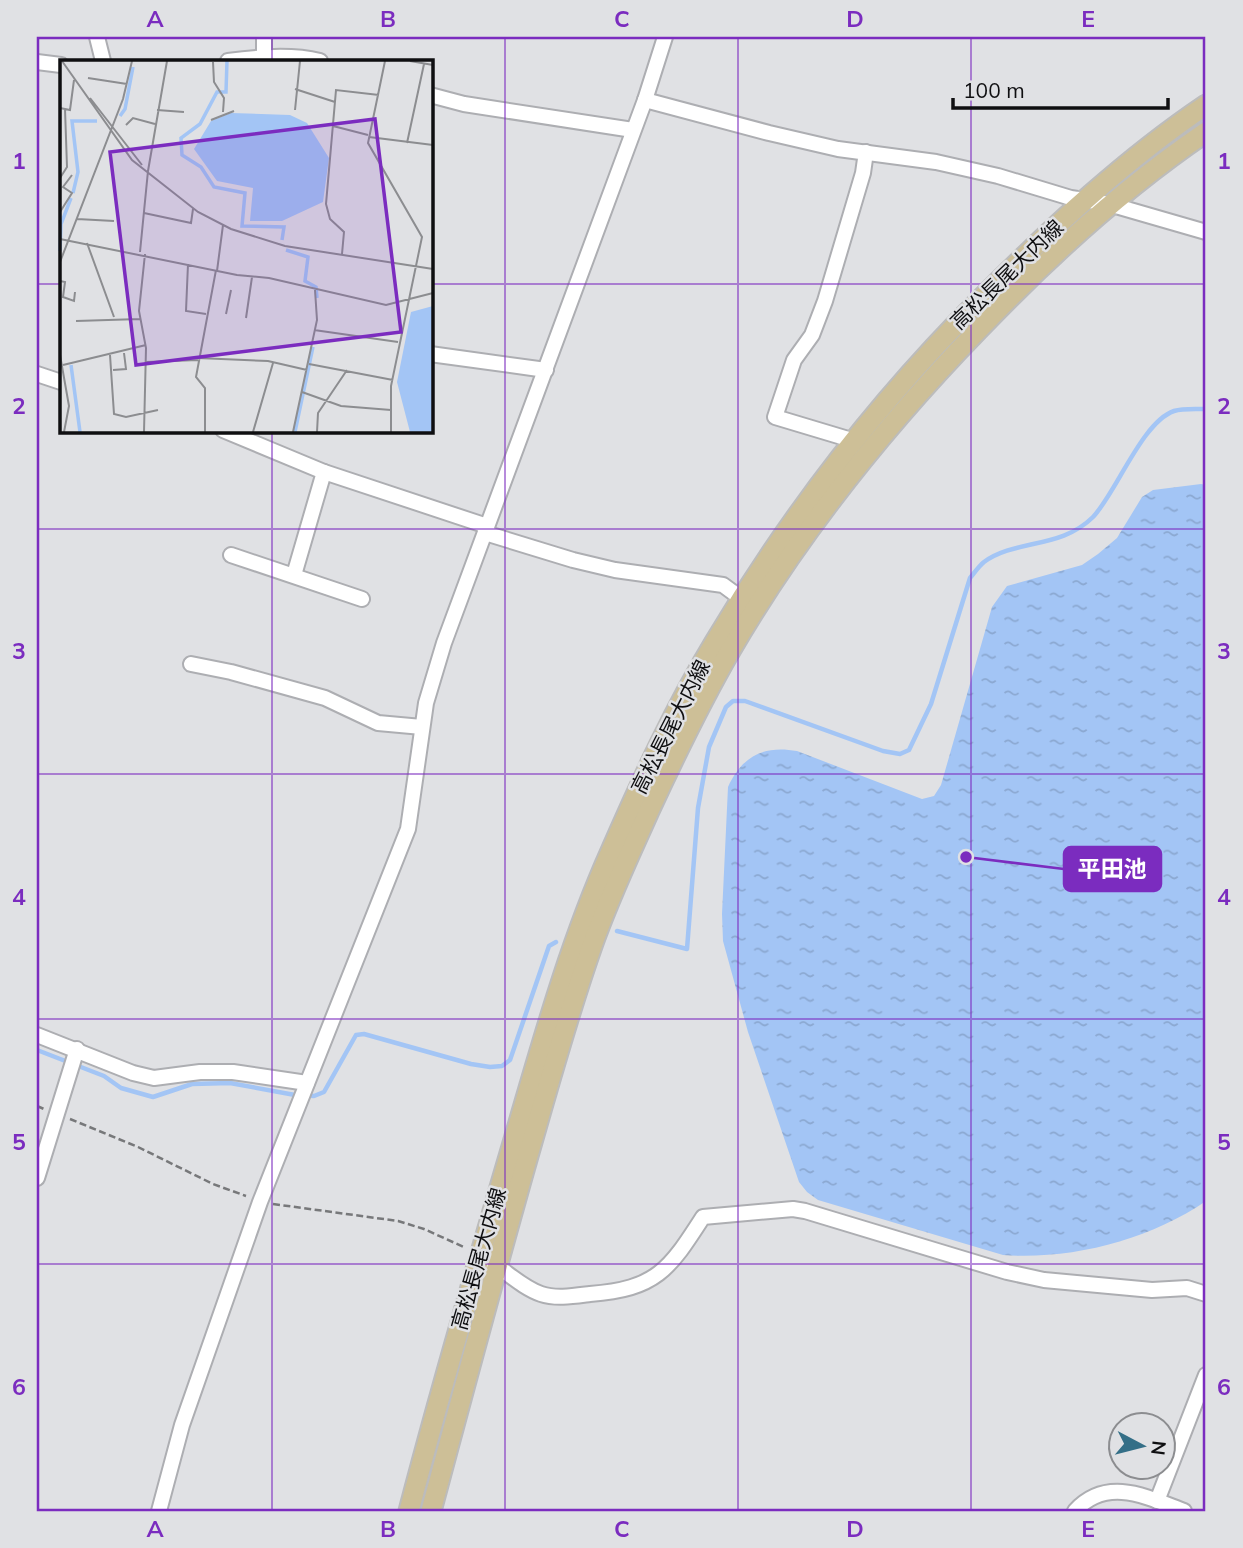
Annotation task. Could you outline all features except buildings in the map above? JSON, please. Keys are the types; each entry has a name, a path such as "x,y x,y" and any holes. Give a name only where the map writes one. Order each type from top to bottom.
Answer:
{"main road":[{"name":"高松長尾大内線","path":"430,1511 487,1260 547,1027 576,940 605,866 667,732 714,643 777,546 907,374 1014,266 1084,201 1183,121 1206,106"},
{"name":"高松長尾大内線","path":"409,1511 487,1260 592,944 678,750 730,651 791,556 921,389 1025,280 1109,204 1206,132"}],"street":[{"path":"97,37 103,60"},
{"path":"264,37 264,58"},
{"path":"159,1511 183,1425 260,1202 408,829 426,703 444,643 645,100 665,37"},
{"path":"241,60 316,60"},
{"path":"37,62 60,65"},
{"path":"432,96 464,104 633,130"},
{"path":"645,100 838,149 936,162 985,173 1206,232"},
{"path":"855,441 775,417 794,360 812,335 825,301 863,173 866,152"},
{"path":"432,354 546,370"},
{"path":"37,374 60,382"},
{"path":"246,434 324,472 573,560 615,570 723,585 742,599"},
{"path":"294,575 324,472"},
{"path":"231,555 362,599"},
{"path":"191,664 325,698 378,723 422,727"},
{"path":"37,1035 132,1073 154,1078 200,1072 233,1072 307,1083"},
{"path":"37,1178 77,1049"},
{"path":"487,1260 544,1295 561,1297 619,1292 659,1276 680,1254 703,1217 793,1209 1007,1272 1044,1280 1152,1290 1187,1287 1206,1294"},
{"path":"1151,1504 1206,1375"},
{"path":"1075,1511 1091,1497 1101,1492 1114,1491 1151,1504 1184,1511"}],"path":[{"path":"37,1106 52,1112"},
{"path":"65,1117 138,1147 213,1184 260,1202 398,1221 424,1228 487,1260"}],"water":[{"path":"1206,485 1206,1201 1184,1215 1135,1237 1083,1250 1029,1256 1003,1255 818,1200 799,1182 748,1032 723,941 728,787 747,760 764,752 785,750 797,751 922,799 934,796 941,785 992,607 1007,586 1082,565 1117,538 1142,497 1153,490"}],"waterway":[{"path":"617,931 687,949 698,808 709,747 726,707 733,701 745,701 883,751 900,754 909,750 931,704 970,578 979,567 997,555 1053,539 1080,527 1102,506 1140,443 1162,418 1178,410 1206,409"},
{"path":"37,1050 104,1076 121,1088 153,1097 192,1084 230,1083 314,1096 324,1092 356,1035 364,1034 471,1064 502,1066 510,1060 549,946 556,942"}],"place":[{"name":"平田池","path":"966,857"}]}
